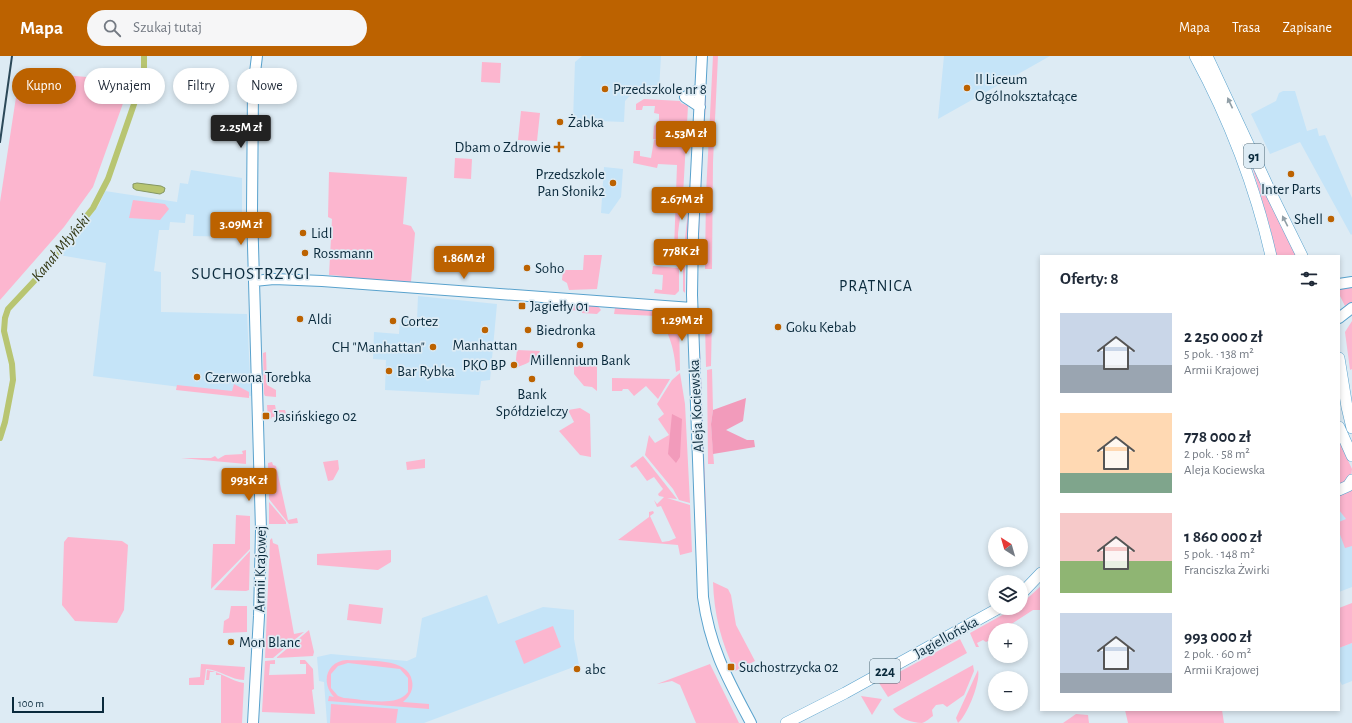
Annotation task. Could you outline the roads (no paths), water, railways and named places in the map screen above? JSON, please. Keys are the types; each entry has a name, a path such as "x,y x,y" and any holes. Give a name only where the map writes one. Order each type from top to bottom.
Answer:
{"main road":[{"name":"91","path":"1195,56 1224,116 1249,174 1264,224 1271,255"},
{"name":"91","path":"1207,56 1302,255"},
{"path":"1340,363 1352,428"},
{"path":"1340,429 1352,456"},
{"path":"1340,490 1348,486 1352,480"},
{"path":"1028,587 1040,574"},
{"name":"Jagiellońska","path":"786,723 845,693 988,614"}],"street":[{"name":"Armii Krajowej","path":"253,723 259,601 261,518 252,210 253,89 257,56"},
{"name":"Aleja Kociewska","path":"702,56 693,234 692,308 702,572 706,620 720,662 751,723"},
{"path":"700,88 685,97 700,107"},
{"path":"254,281 274,278 692,308"},
{"path":"1340,284 1352,282"},
{"path":"1340,317 1352,308"}],"waterway":[{"name":"Kanał Młyński","path":"0,438 5,422 13,380 12,364 4,331 5,318 8,309 37,278 93,208 108,179 141,84 144,71 144,56"}],"railway":[{"path":"0,142 12,56"}],"place":[{"name":"II Liceum Ogólnokształcące","path":"967,88"},
{"name":"Przedszkole nr 8","path":"605,89"},
{"name":"Żabka","path":"560,122"},
{"name":"Dbam o Zdrowie","path":"559,147"},
{"name":"Inter Parts","path":"1291,174"},
{"name":"Przedszkole Pan Słonik2","path":"613,183"},
{"name":"Shell","path":"1331,219"},
{"name":"Lidl","path":"303,233"},
{"name":"Rossmann","path":"305,253"},
{"name":"Soho","path":"527,268"},
{"name":"Jagiełły 01","path":"522,306"},
{"name":"Aldi","path":"300,319"},
{"name":"Cortez","path":"393,321"},
{"name":"Goku Kebab","path":"778,327"},
{"name":"Manhattan","path":"485,330"},
{"name":"Biedronka","path":"528,330"},
{"name":"Millennium Bank","path":"580,345"},
{"name":"CH \"Manhattan\"","path":"433,347"},
{"name":"PKO BP","path":"514,365"},
{"name":"Bar Rybka","path":"389,371"},
{"name":"Czerwona Torebka","path":"197,377"},
{"name":"Bank Spółdzielczy","path":"532,379"},
{"name":"Jasińskiego 02","path":"266,416"},
{"name":"Mon Blanc","path":"231,642"},
{"name":"Suchostrzycka 02","path":"731,667"},
{"name":"abc","path":"577,669"}],"district":[{"name":"SUCHOSTRZYGI","path":"251,273"},
{"name":"PRĄTNICA","path":"876,285"}]}
